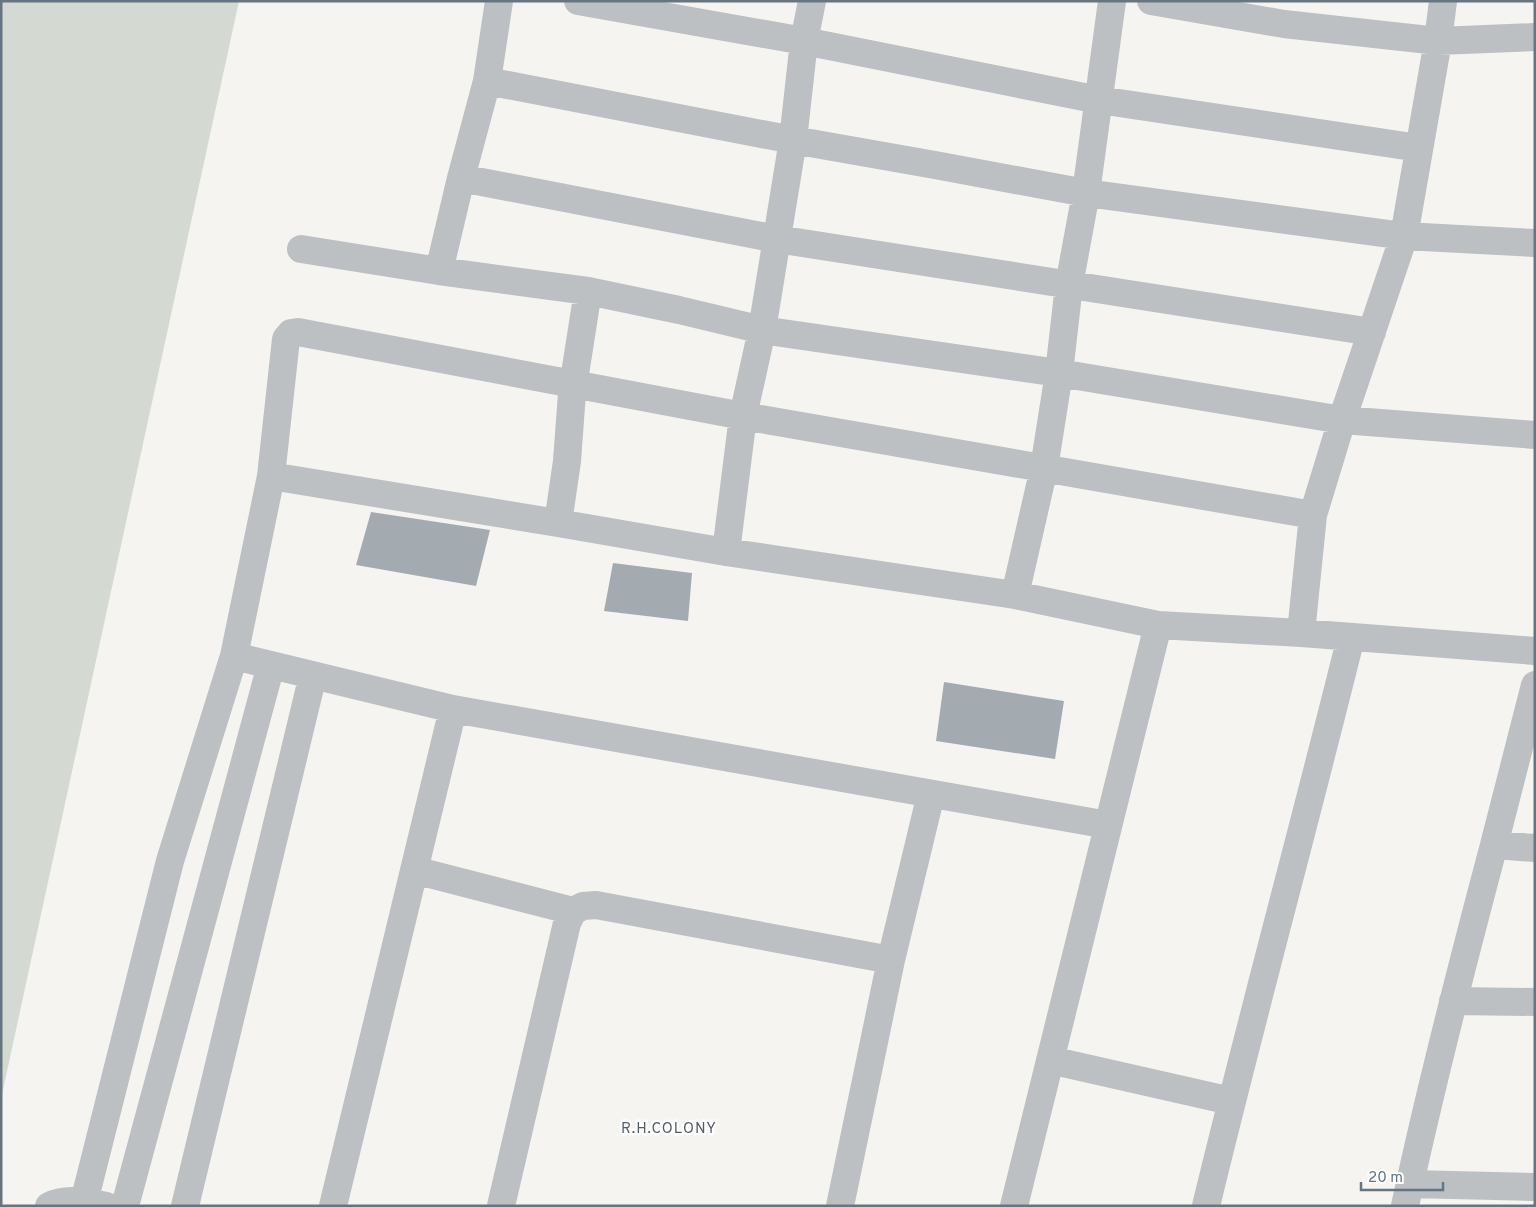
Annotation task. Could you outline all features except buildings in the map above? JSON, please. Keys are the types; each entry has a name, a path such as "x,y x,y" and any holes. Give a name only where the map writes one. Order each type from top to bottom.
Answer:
{"street":[{"path":"439,271 461,178 487,82 499,1"},
{"path":"578,1 804,41 1099,100 1419,148"},
{"path":"726,552 743,416 762,330 793,140 804,41 812,1"},
{"path":"1015,595 1044,468 1059,373 1069,285 1086,193 1112,1"},
{"path":"1151,1 1284,24 1438,41 1535,37"},
{"path":"1302,634 1313,515 1342,420 1404,236 1438,41 1443,1"},
{"path":"487,82 1086,193 1404,236 1535,243"},
{"path":"461,178 777,239 1372,332"},
{"path":"301,249 439,271 588,291 762,330 1059,373 1342,420 1535,434"},
{"path":"558,523 567,461 573,385 588,291"},
{"path":"49,1206 62,1202 95,1204 170,861 234,656 271,476 286,339 291,333 298,332 743,416 1313,515"},
{"path":"271,476 726,552 1015,595 1158,625 1535,651"},
{"path":"1014,1206 1158,625"},
{"path":"1206,1206 1231,1101 1351,637"},
{"path":"234,656 453,709 1108,825"},
{"path":"125,1206 271,665"},
{"path":"185,1206 313,676"},
{"path":"1535,685 1453,1001 1407,1195 1535,1187"},
{"path":"333,1206 453,709"},
{"path":"840,1206 891,960 931,794"},
{"path":"1494,845 1535,848"},
{"path":"414,870 573,911"},
{"path":"501,1206 567,923 573,911 583,906 596,905 891,960"},
{"path":"1453,1001 1535,1002"},
{"path":"1050,1060 1231,1101"}],"shaded area":[{"path":"1,1 239,1 1,1099"}],"district":[{"name":"R.H.COLONY","path":"669,1129"}]}
